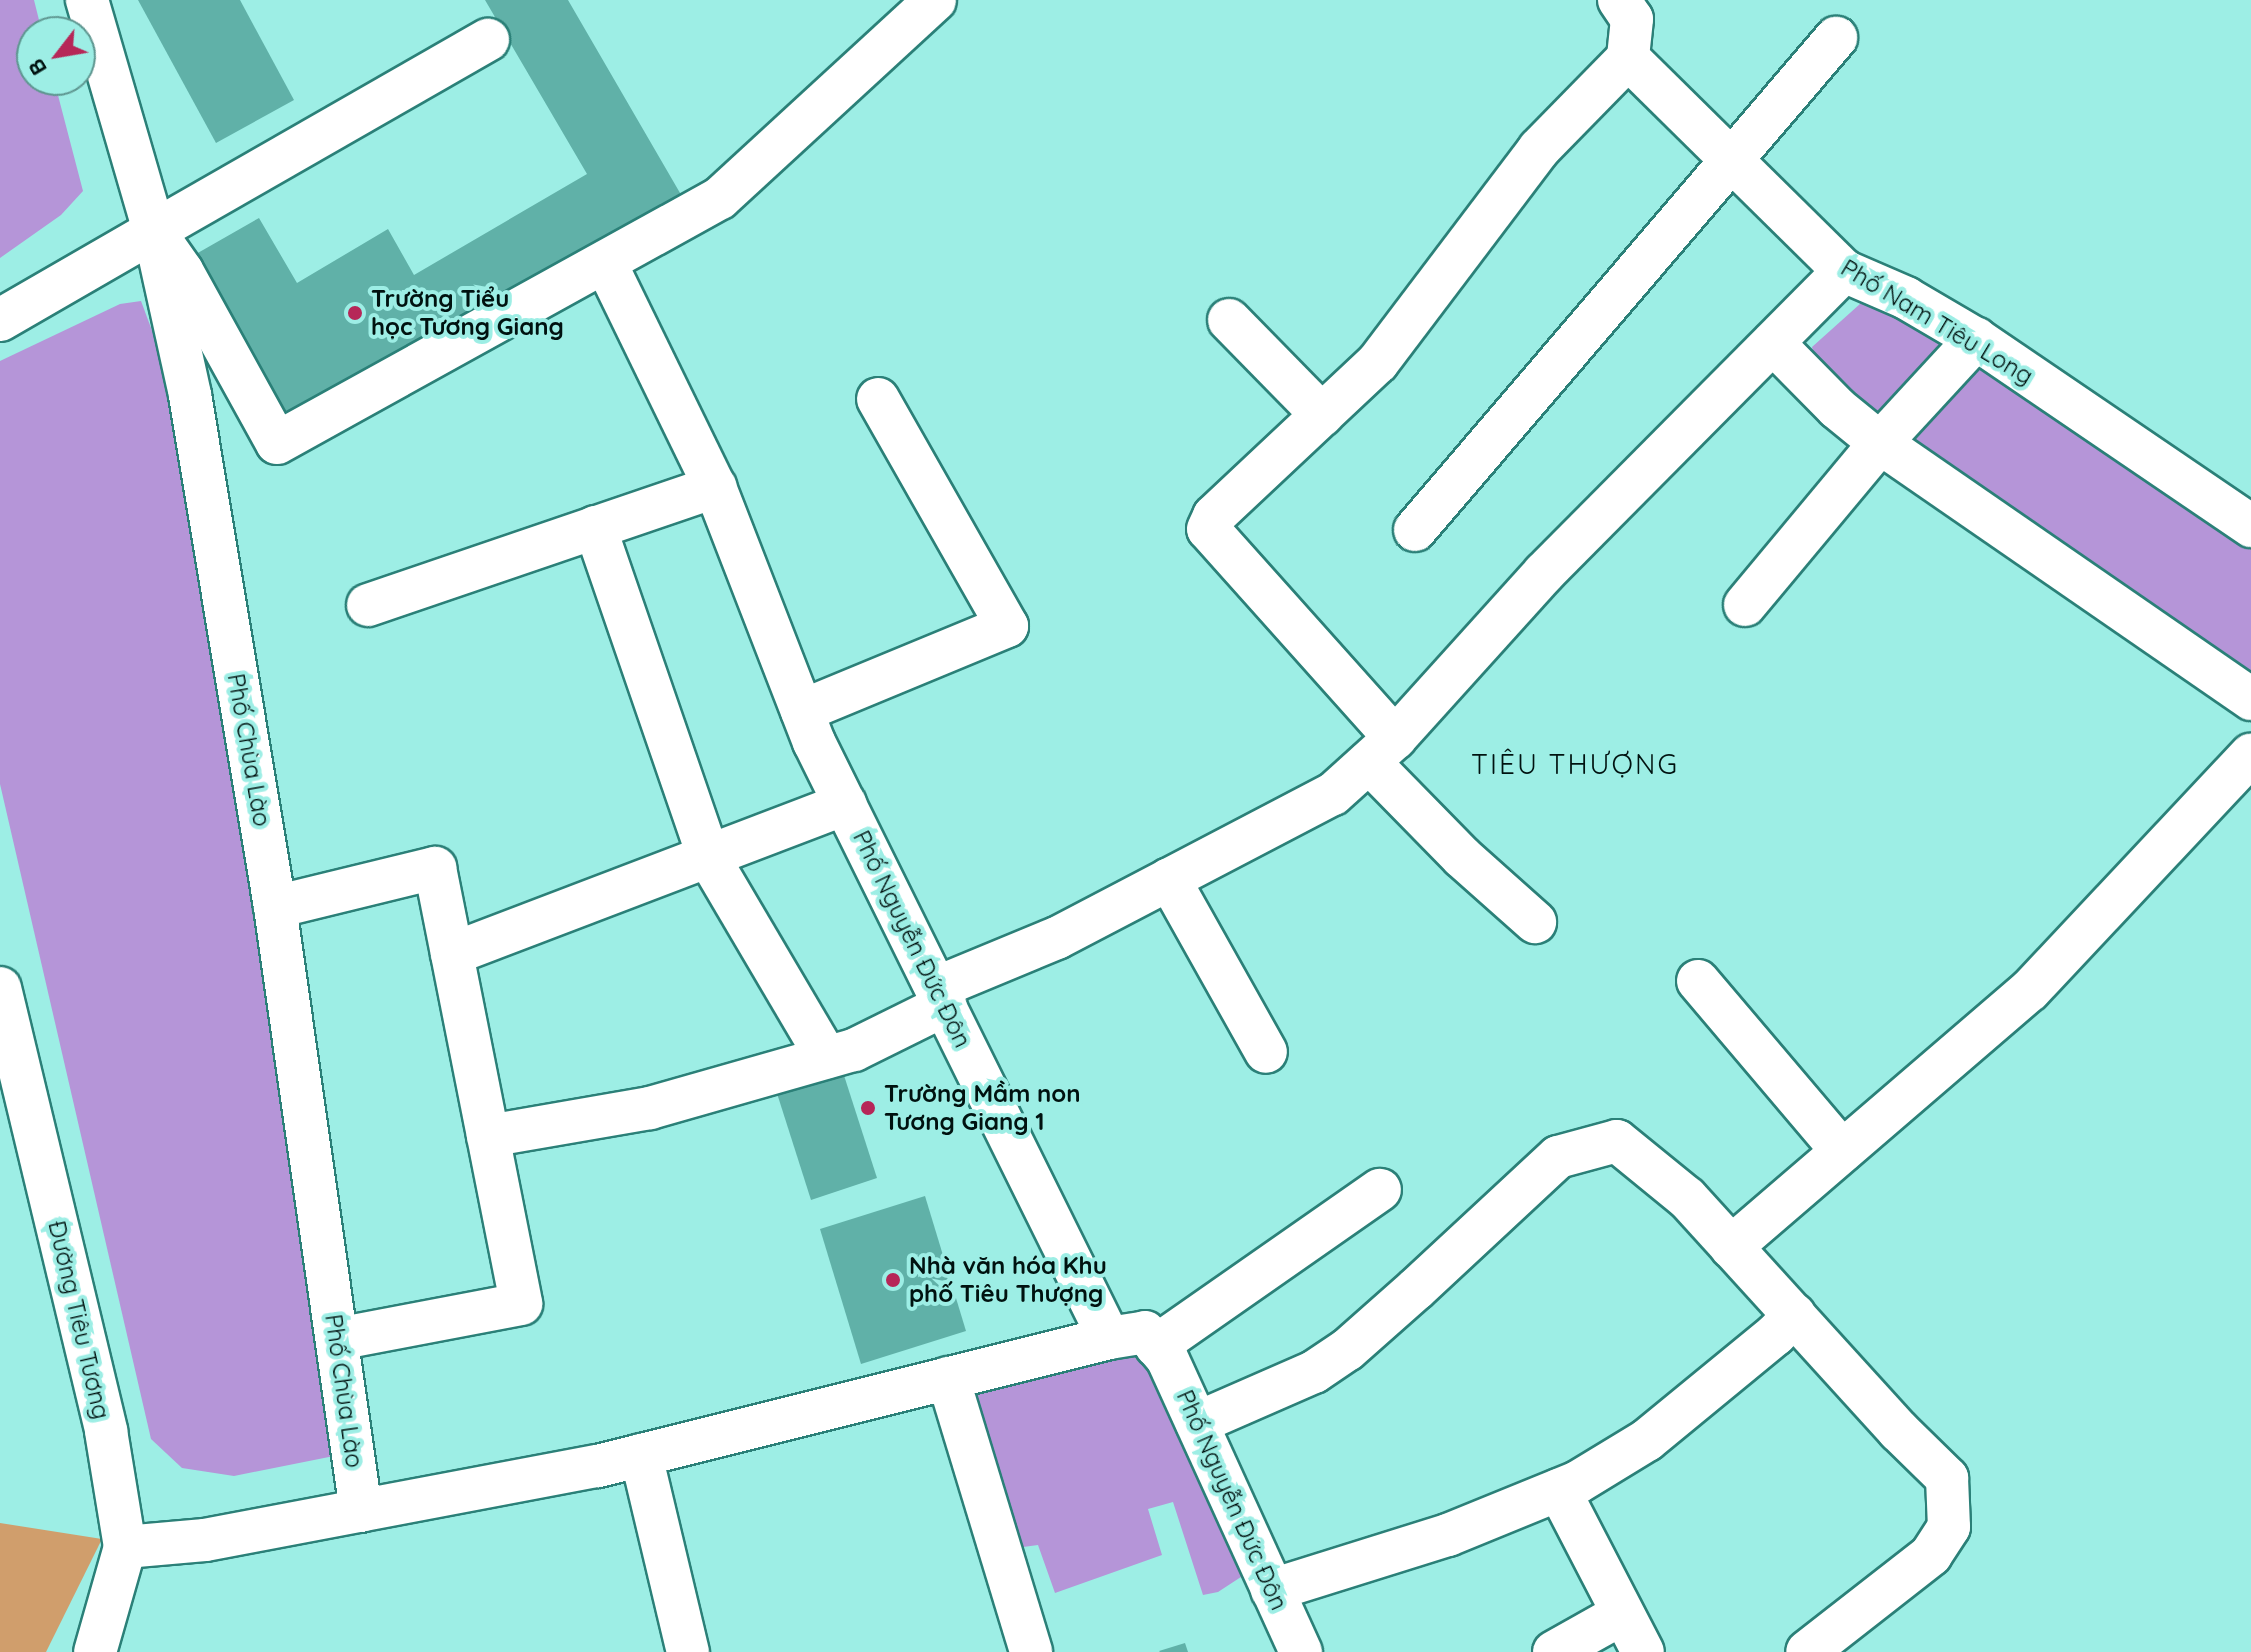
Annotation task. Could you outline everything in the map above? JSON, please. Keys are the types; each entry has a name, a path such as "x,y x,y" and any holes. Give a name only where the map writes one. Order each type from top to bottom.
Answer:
{"street":[{"name":"Phố Chùa Lào","path":"87,0 154,231 190,395 275,907 361,1511"},
{"path":"154,231 182,271 277,443 606,264 720,198 935,0"},
{"path":"1535,922 1462,857 1208,529 1214,516 1378,362 1539,149 1628,58 1632,19 1619,0"},
{"path":"1415,530 1836,38"},
{"path":"0,320 488,40"},
{"name":"Phố Nam Tiêu Long","path":"1628,58 1844,271 1906,298 1970,344 2251,526"},
{"name":"Phố Nguyễn Đức Đôn","path":"606,264 715,487 802,711 845,804 1109,1338"},
{"path":"488,1136 650,1108 854,1050 941,997 1333,794 1382,750 1544,573 1844,271"},
{"path":"1229,320 1322,415"},
{"path":"1773,343 1837,408 1880,443 2251,699"},
{"path":"1745,605 1880,443 1970,344"},
{"path":"802,711 1007,626 878,399"},
{"path":"368,605 715,487"},
{"path":"595,527 709,858 826,1057"},
{"path":"1731,1247 2030,990 2251,755"},
{"path":"452,954 845,804"},
{"path":"275,907 435,868 521,1304 337,1339"},
{"path":"1169,879 1266,1052"},
{"path":"1698,981 1842,1151"},
{"name":"Đường Tiêu Tương","path":"0,988 12,1093 106,1431 125,1547 95,1652"},
{"path":"1197,1423 1314,1372 1347,1350 1558,1157 1617,1141 1687,1198 1947,1478 1949,1527 1931,1555 1807,1652"},
{"path":"125,1547 205,1540 641,1455 1109,1338 1145,1332 1156,1346 1380,1190"},
{"path":"1272,1590 1448,1535 1559,1490 1647,1440 1775,1335 1794,1315"},
{"name":"Phố Nguyễn Đức Đôn","path":"1156,1346 1167,1358 1301,1652"},
{"path":"948,1378 1031,1652"},
{"path":"641,1455 688,1652"},
{"path":"1559,1490 1643,1652"},
{"path":"1554,1652 1622,1614"}],"shaded area":[{"path":"0,0 34,0 38,16 16,16 16,96 58,96 83,191 61,215 0,258"},
{"path":"1870,295 2251,543 2251,676 2087,560 1900,440 1818,370 1812,347"},
{"path":"141,301 157,344 221,673 339,1455 234,1476 182,1468 151,1439 0,784 0,361 120,304"},
{"path":"1146,1350 1244,1575 1218,1592 1203,1595 1173,1502 1148,1509 1162,1555 1055,1593 1038,1545 1023,1547 970,1399 979,1387"},
{"path":"0,1523 102,1539 46,1652 0,1652"}],"building":[{"path":"138,0 240,0 294,100 216,143"},
{"path":"485,0 568,0 687,205 285,423 182,262 259,218 297,283 388,229 414,275 587,174"},
{"path":"840,1063 877,1178 811,1200 774,1084"},
{"name":"Nhà văn hóa Khu phố Tiêu Thượng","path":"925,1196 966,1331 861,1364 820,1229"},
{"path":"1185,1643 1188,1652 1159,1651"}],"place":[{"name":"Trường Tiểu học Tương Giang","path":"355,313"},
{"name":"Trường Mầm non Tương Giang 1","path":"868,1108"},
{"name":"Nhà văn hóa Khu phố Tiêu Thượng","path":"893,1280"}],"district":[{"name":"TIÊU THƯỢNG","path":"1575,764"}]}
